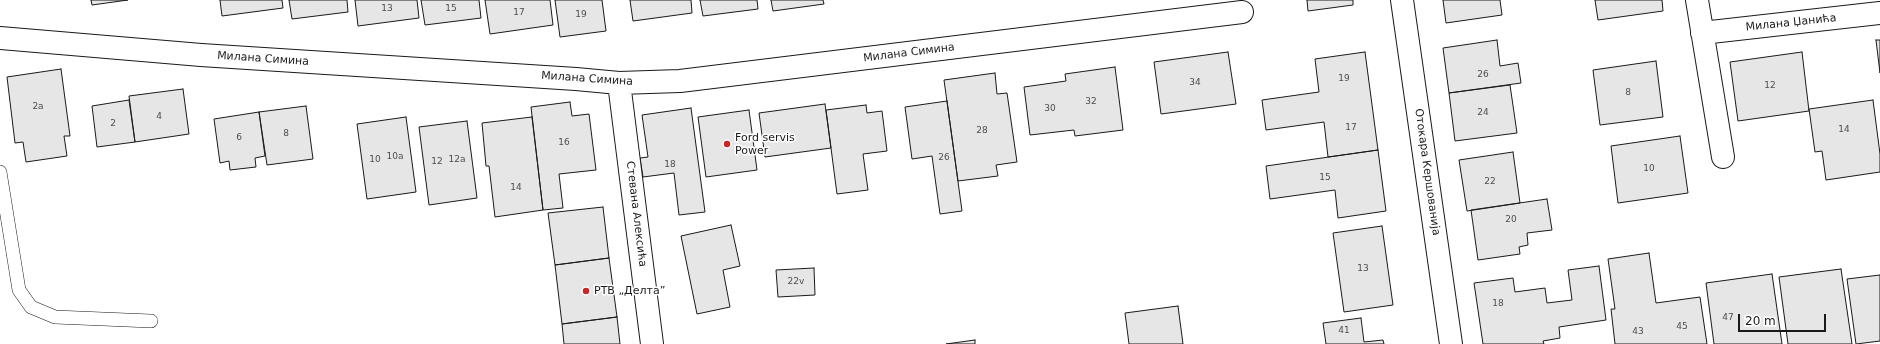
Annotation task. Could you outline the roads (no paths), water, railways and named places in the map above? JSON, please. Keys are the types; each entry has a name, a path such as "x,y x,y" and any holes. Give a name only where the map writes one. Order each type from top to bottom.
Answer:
{"street":[{"name":"Отокара Кершованија","path":"1402,0 1451,344"},
{"path":"1697,0 1722,157"},
{"name":"Милана Симина","path":"0,38 201,55 619,83 680,81 1242,12"},
{"name":"Милана Џанића","path":"1702,33 1880,13"},
{"name":"Стевана Алексића","path":"619,83 652,344"}],"lane":[{"path":"0,172 19,290 31,307 55,317 151,321"}],"place":[{"name":"Ford servis Power","path":"727,144"},
{"name":"РТВ „Делта”","path":"586,291"}]}
